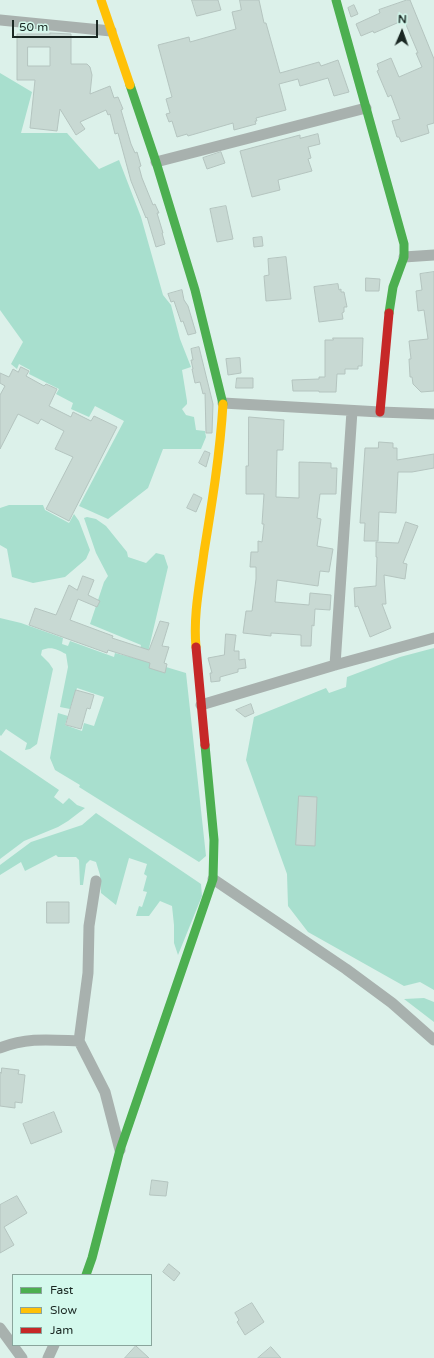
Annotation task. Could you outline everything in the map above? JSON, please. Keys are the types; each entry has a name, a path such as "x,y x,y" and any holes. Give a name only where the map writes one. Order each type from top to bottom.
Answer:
{"street":[{"path":"86,1274 92,1258 120,1150 213,879 214,840 208,766 200,705 195,629 198,594 221,442 223,403 195,290 156,162 101,0"},
{"path":"336,0 404,244 404,257 393,287 391,298 380,412"},
{"path":"0,20 111,31"},
{"path":"156,162 366,108"},
{"path":"404,257 434,256"},
{"path":"223,403 352,411 434,414"},
{"path":"335,665 352,411"},
{"path":"200,705 335,665 434,638"},
{"path":"213,879 346,969 392,1003 434,1040"},
{"path":"96,880 89,926 88,973 79,1041 105,1092 120,1150"},
{"path":"0,1048 32,1039 79,1041"},
{"path":"0,1328 12,1344"},
{"path":"13,1346 22,1358"},
{"path":"48,1358 54,1346"}],"green space":[{"path":"0,73 32,92 21,133 67,133 99,169 119,160 141,217 163,295 171,305 180,339 191,367 182,370 187,404 182,409 186,415 194,417 196,430 205,431 206,437 201,449 163,449 148,488 108,519 79,506 124,421 95,406 89,417 71,409 73,403 56,394 59,389 29,374 30,370 19,364 17,369 11,364 23,342 0,310"},
{"path":"9,505 43,505 45,510 69,523 74,514 79,521 90,550 86,559 65,577 33,583 12,577 7,549 0,545 0,508"},
{"path":"87,517 96,519 106,526 127,552 128,557 146,563 156,553 164,555 168,567 146,661 186,673 206,856 199,862 79,787 80,785 55,770 50,758 58,713 68,716 65,725 82,731 84,723 94,726 104,697 77,688 70,709 60,707 68,667 66,654 48,648 42,650 41,655 53,669 37,744 30,749 25,750 27,743 6,729 1,736 0,735 0,618 21,623 63,638 62,644 68,646 70,641 114,657 115,653 138,659 141,645 90,624 104,582 108,576 96,553 84,518"},
{"path":"434,648 434,990 420,982 404,986 308,932 288,906 287,874 246,760 254,717 326,688 329,693 346,687 347,677 400,657"},
{"path":"0,750 59,790 54,797 63,804 69,798 77,805 85,808 58,827 24,841 0,859"},
{"path":"96,813 201,884 202,896 178,955 174,943 172,906 160,901 149,916 136,916 139,906 142,907 147,892 143,891 147,876 144,874 147,864 129,858 116,905 101,893 100,875 96,862 90,860 86,864 83,885 80,885 79,860 76,857 58,857 56,855 25,871 21,862 0,875 0,865 31,842 82,825"},
{"path":"424,998 434,1002 434,1022 404,999"}],"building":[{"path":"192,0 218,0 221,10 197,16"},
{"path":"240,0 259,0 264,23 266,23 280,73 319,62 321,66 338,60 349,92 334,96 328,78 300,86 298,79 279,84 286,110 256,118 256,124 234,130 233,123 188,136 187,134 177,137 172,121 169,122 166,114 170,113 166,99 172,97 158,45 189,37 190,42 236,29 232,12 241,10"},
{"path":"410,0 434,59 434,123 427,125 429,133 401,142 399,137 397,137 392,121 400,119 391,95 388,97 377,71 379,70 377,64 391,58 399,77 422,67 416,53 418,53 404,20 374,33 373,31 361,36 356,24 380,13 379,10"},
{"path":"354,5 358,14 351,17 348,8"},
{"path":"17,34 71,34 71,64 87,64 90,67 92,75 90,94 110,86 114,98 118,97 123,109 121,110 131,144 135,153 137,152 141,166 139,167 142,178 153,205 155,204 159,213 157,213 165,244 156,247 147,217 146,218 131,181 118,133 115,134 110,114 108,115 106,110 80,122 85,129 76,135 60,109 57,131 30,128 35,80 17,80","holes":["28,47 50,47 50,66 28,66"]},
{"path":"318,134 320,144 308,147 311,158 308,159 312,171 278,180 280,190 252,197 240,151 300,135 300,138"},
{"path":"221,152 225,163 207,169 203,158"},
{"path":"226,206 233,239 217,242 210,209"},
{"path":"262,237 263,246 254,247 253,238"},
{"path":"286,257 291,299 266,301 264,276 269,275 268,259"},
{"path":"434,272 434,391 421,392 413,384 412,377 410,377 409,359 411,359 409,341 428,339 424,310 418,311 416,291 422,290 420,274"},
{"path":"366,278 380,279 379,291 366,291"},
{"path":"338,284 339,290 341,289 341,292 344,292 347,307 344,307 344,312 342,313 343,319 319,322 314,287"},
{"path":"182,290 196,333 188,335 183,321 181,322 174,301 171,302 168,294"},
{"path":"333,338 363,338 362,366 358,366 358,369 345,369 345,374 337,374 336,392 293,391 292,380 319,379 319,377 325,377 325,340 333,340"},
{"path":"199,347 213,404 212,433 206,433 205,393 203,394 200,382 195,383 192,369 191,360 193,360 191,349"},
{"path":"240,358 241,373 228,375 226,359"},
{"path":"21,367 29,371 26,376 44,386 46,384 57,389 49,406 71,417 73,412 91,421 94,416 117,427 69,521 46,509 73,457 55,449 64,431 41,419 38,424 18,414 0,449 0,395 5,386 0,383 0,373 9,377 13,369 18,372"},
{"path":"237,378 253,378 253,388 236,388"},
{"path":"249,417 284,420 283,450 277,450 276,497 299,498 299,462 331,463 331,468 337,468 336,494 320,494 317,518 321,519 317,546 333,549 329,572 320,571 318,586 277,580 275,602 309,605 310,593 331,595 330,610 315,609 314,626 312,625 311,646 301,646 301,635 271,633 271,636 243,633 246,611 252,611 256,579 256,567 250,567 251,552 258,552 258,541 262,542 264,524 262,524 264,494 246,494"},
{"path":"379,442 393,443 393,448 397,448 397,460 434,454 434,468 412,472 398,472 396,513 379,512 378,541 364,541 365,523 360,523 365,448 378,448"},
{"path":"205,451 210,453 206,467 199,463"},
{"path":"194,494 202,498 196,512 187,508"},
{"path":"406,522 418,526 403,563 407,564 405,579 384,575 386,604 382,604 391,628 370,637 358,606 355,607 354,588 376,586 376,542 398,543"},
{"path":"83,576 94,580 88,595 100,601 97,607 78,599 70,620 113,636 112,638 149,650 160,621 169,623 162,646 169,647 164,663 167,664 165,673 149,668 150,663 108,650 107,653 29,625 35,608 56,615 69,585 77,590"},
{"path":"226,634 236,635 234,651 239,651 239,660 245,659 246,668 238,669 238,672 220,677 220,681 211,682 210,673 212,673 208,658 224,655"},
{"path":"76,690 94,695 90,709 87,708 81,729 66,725"},
{"path":"251,704 254,713 245,717 236,710"},
{"path":"299,796 317,797 315,846 296,845"},
{"path":"47,902 69,902 69,923 47,923"},
{"path":"2,1068 19,1070 18,1074 25,1075 22,1103 15,1102 15,1108 0,1106 0,1072 1,1073"},
{"path":"54,1112 62,1132 31,1144 23,1124"},
{"path":"152,1180 168,1182 166,1196 150,1195"},
{"path":"17,1196 27,1213 4,1227 14,1245 0,1253 0,1205"},
{"path":"169,1264 180,1273 174,1281 163,1272"},
{"path":"252,1303 264,1322 245,1335 237,1322 239,1320 235,1313"},
{"path":"136,1346 149,1358 125,1358"},
{"path":"271,1347 281,1358 258,1358"}],"traffic: fast":[{"path":"336,0 404,244 404,257 393,287 389,313"},
{"path":"130,85 156,162 195,290 223,404"},
{"path":"86,1274 92,1258 120,1150 213,879 214,840 205,745"}],"traffic: slow":[{"path":"101,0 130,85"},
{"path":"196,647 195,623 197,599 220,441 223,404"}],"traffic: jam":[{"path":"380,412 389,313"},
{"path":"196,647 205,745"}]}
